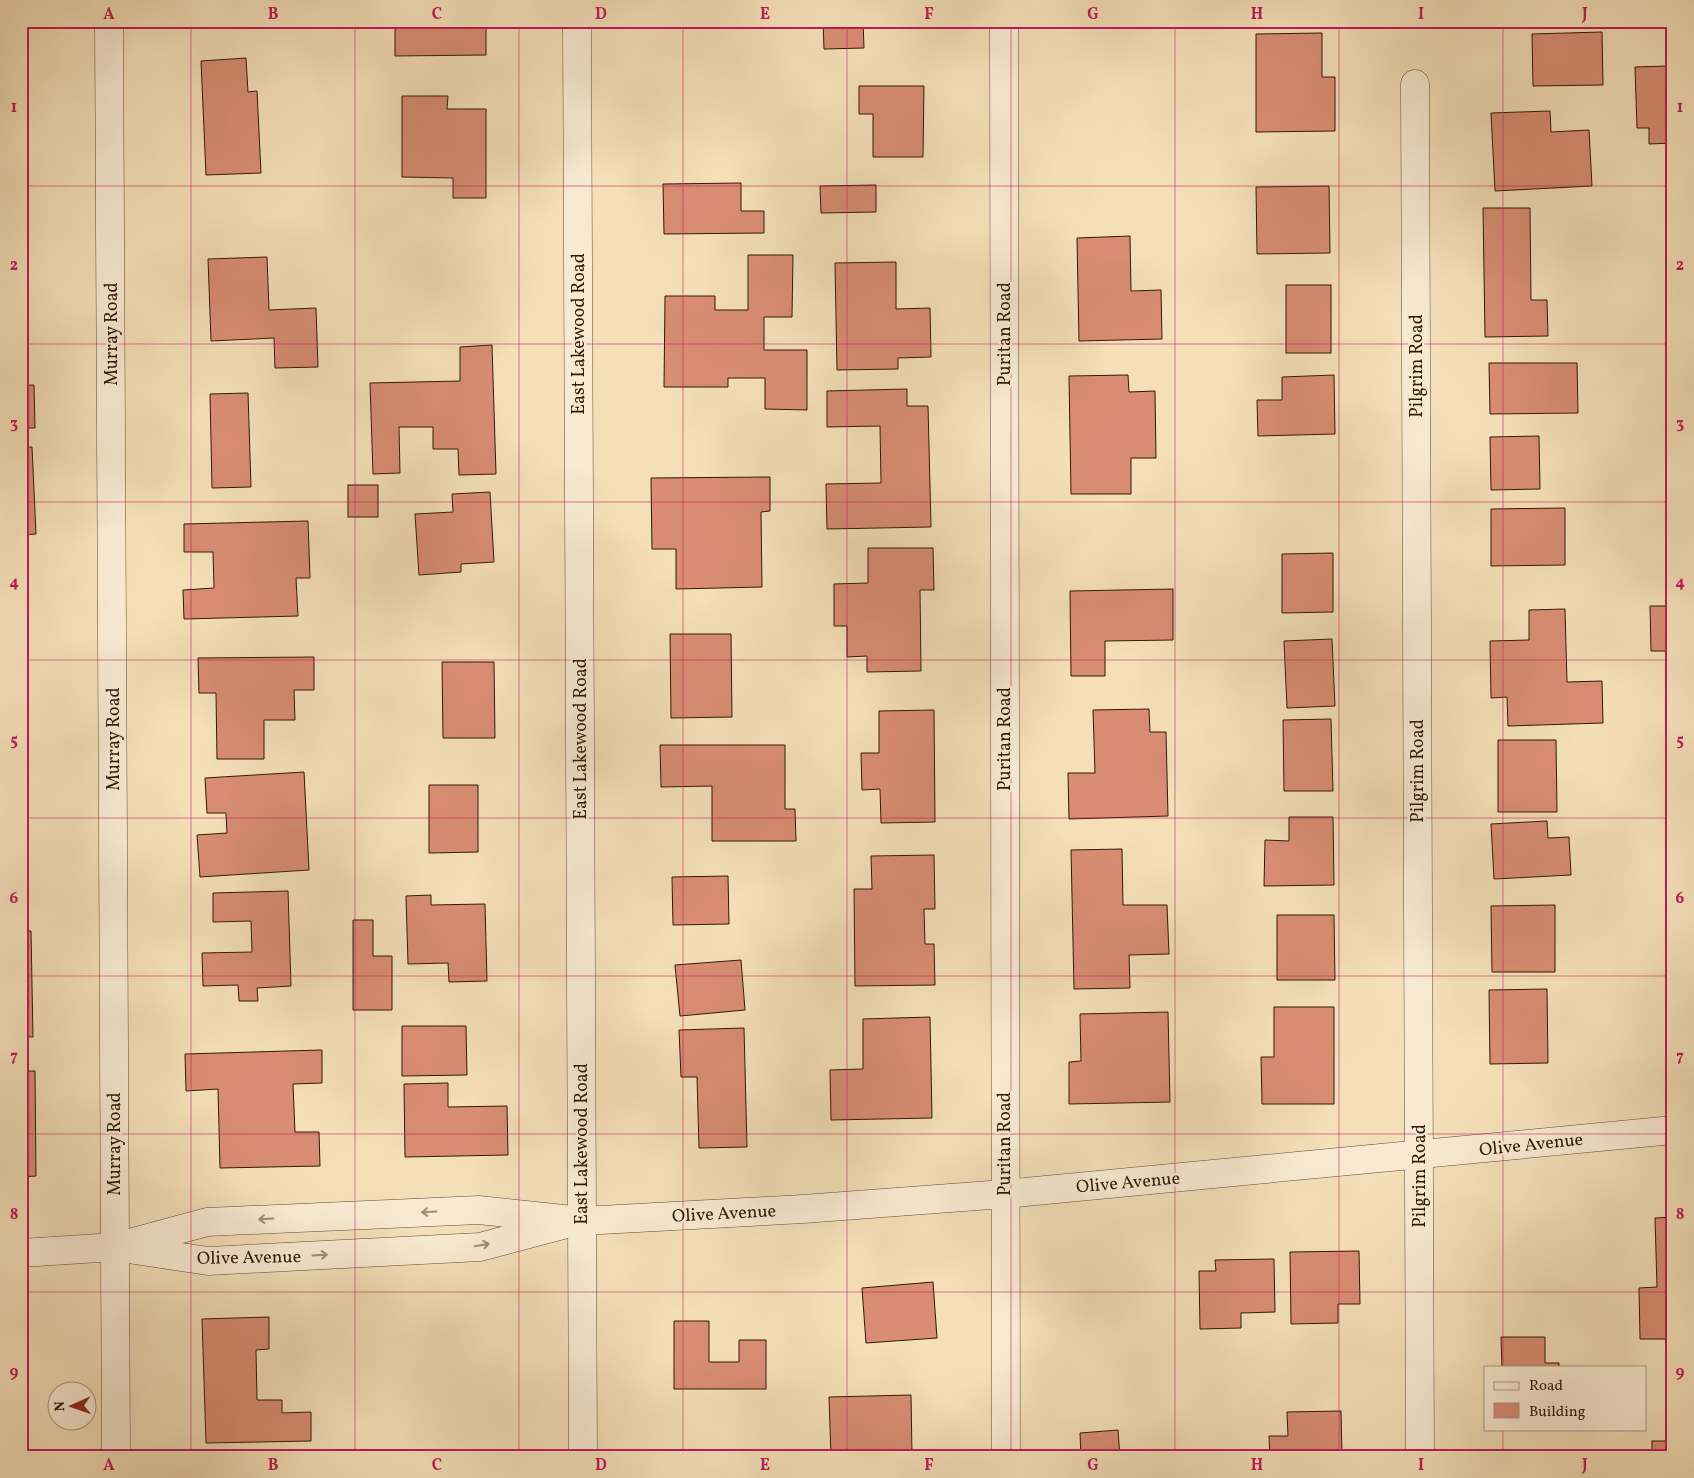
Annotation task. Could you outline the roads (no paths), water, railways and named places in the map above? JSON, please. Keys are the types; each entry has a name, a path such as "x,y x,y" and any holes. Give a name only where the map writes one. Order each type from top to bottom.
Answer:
{"street":[{"name":"Murray Road","path":"109,21 116,1457"},
{"name":"East Lakewood Road","path":"577,21 583,1457"},
{"name":"Puritan Road","path":"1004,21 1004,1194 1006,1457"},
{"name":"Pilgrim Road","path":"1415,84 1420,1457"},
{"name":"Olive Avenue","path":"115,1247 207,1222 478,1210 582,1221 803,1209 1004,1194 1673,1130"},
{"name":"Olive Avenue","path":"115,1247 208,1261 480,1247 582,1221"},
{"path":"21,1253 115,1247"}]}
